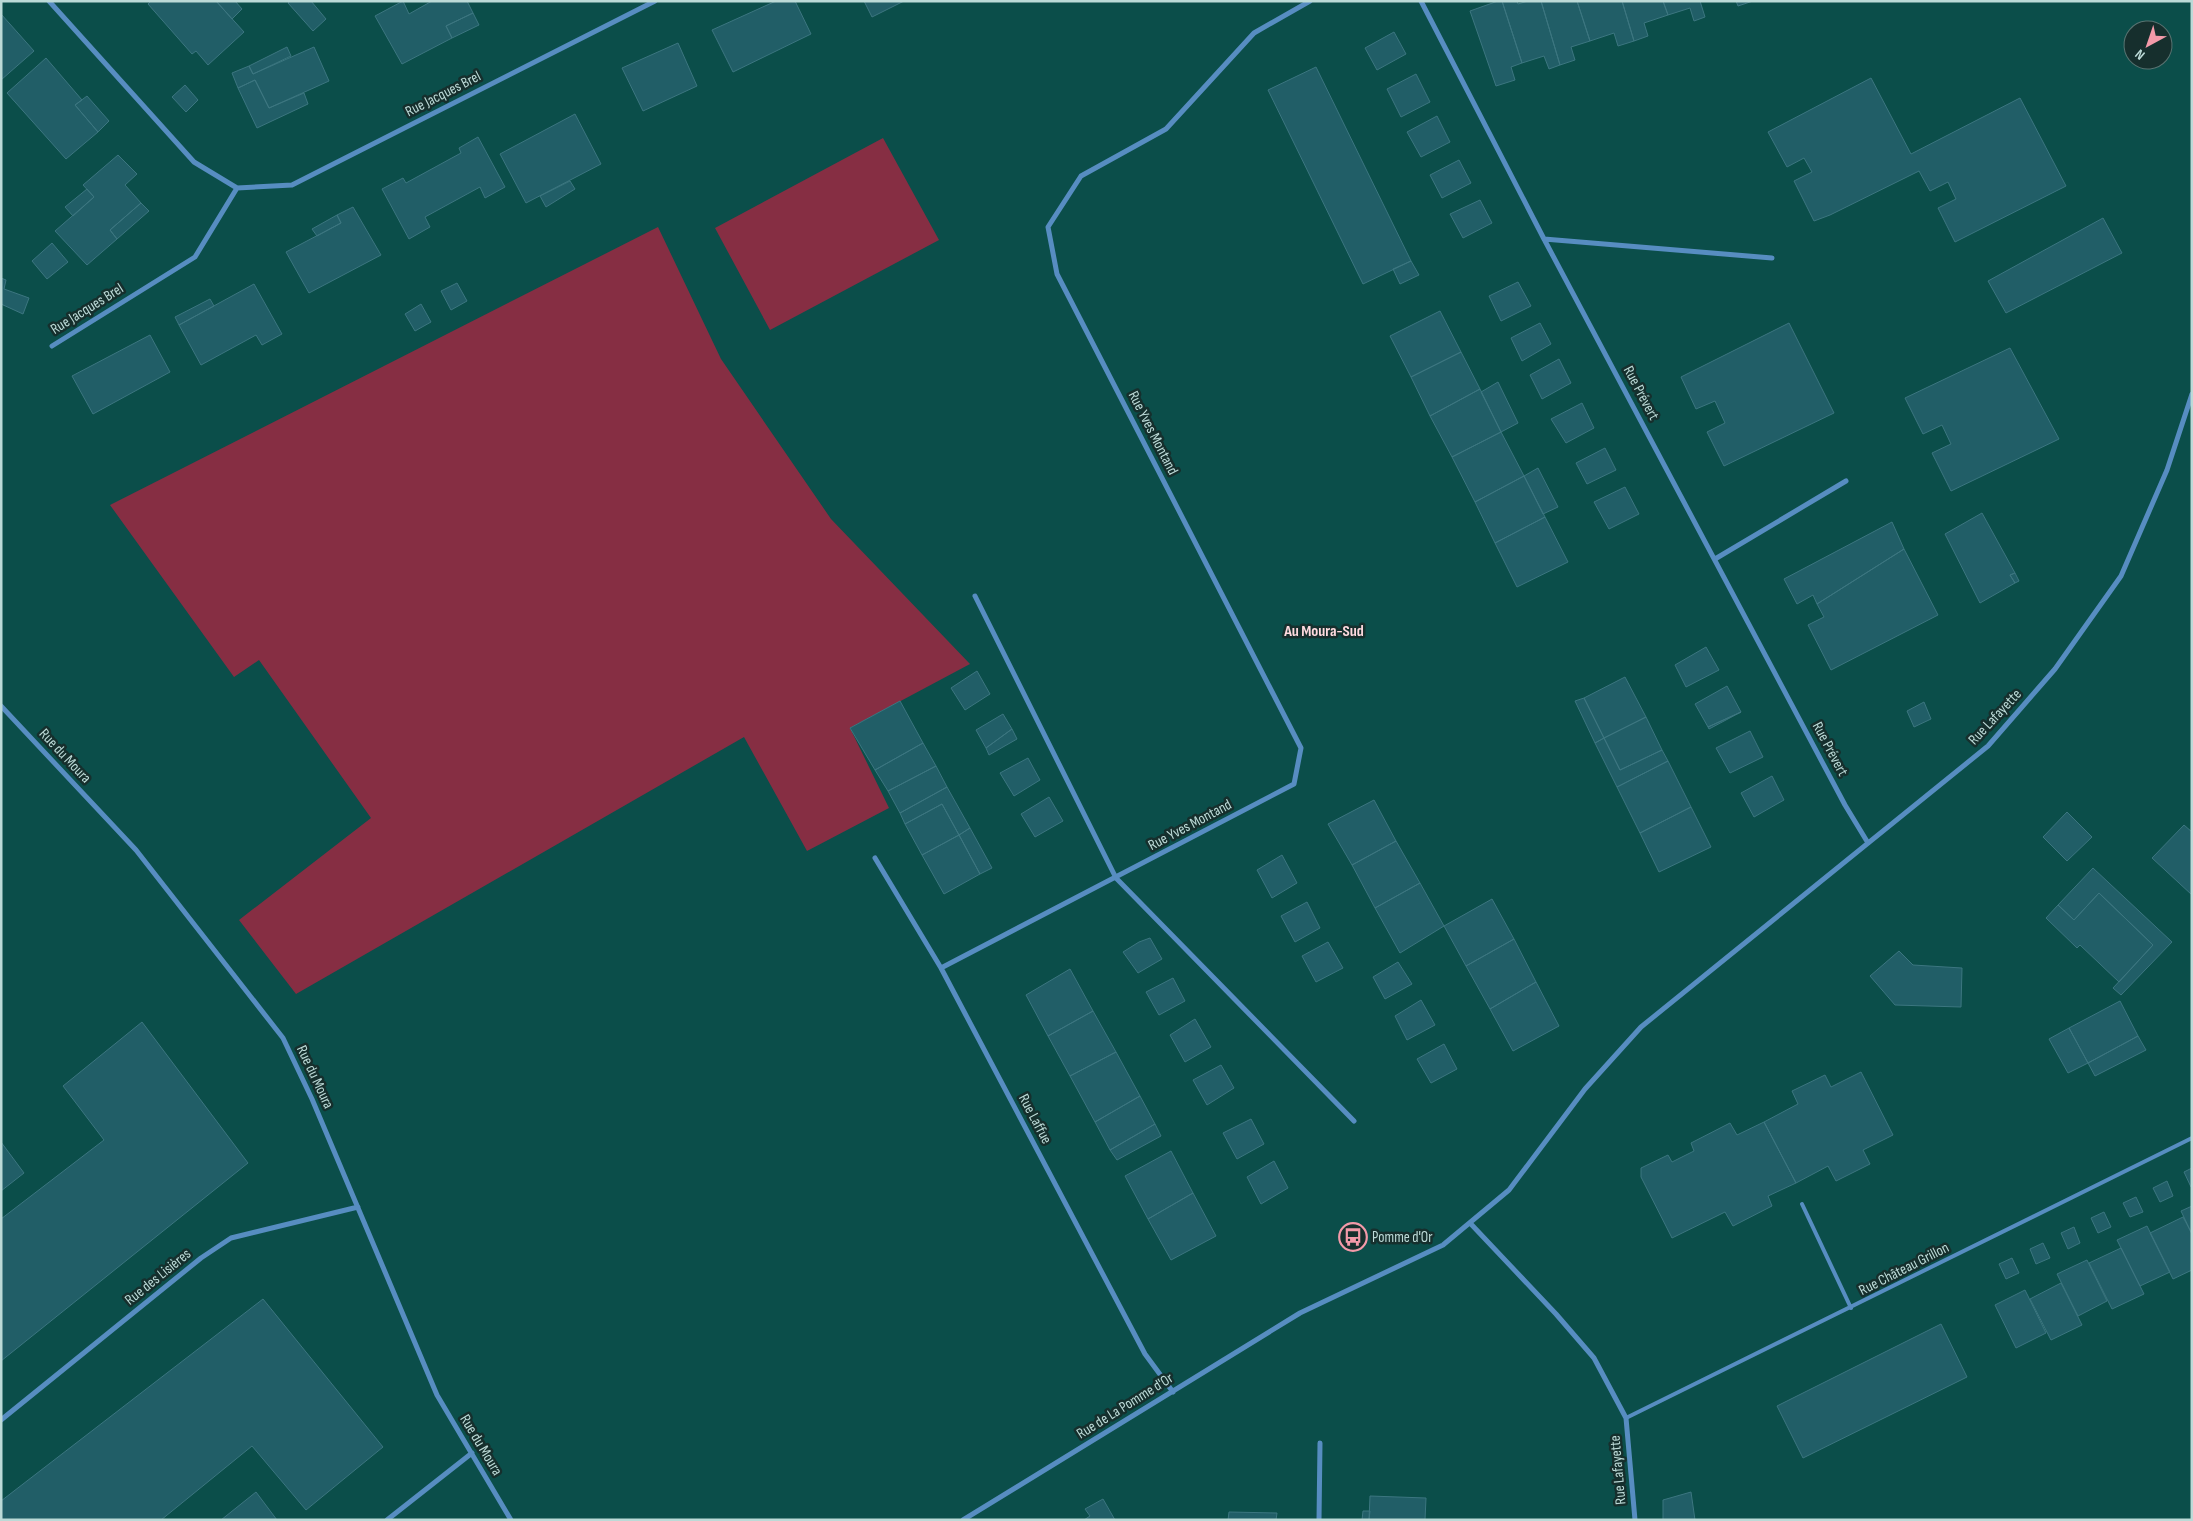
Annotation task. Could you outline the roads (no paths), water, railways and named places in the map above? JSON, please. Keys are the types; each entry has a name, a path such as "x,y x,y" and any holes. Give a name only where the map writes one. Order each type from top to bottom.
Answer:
{"street":[{"path":"49,1 194,162 237,188"},
{"name":"Rue Jacques Brel","path":"52,346 195,257 237,188 292,185 654,1"},
{"name":"Rue Yves Montand","path":"941,968 1294,784 1301,748 1057,274 1048,228 1081,176 1166,129 1254,33 1310,1"},
{"name":"Rue Prévert","path":"1421,1 1544,239 1845,805 1868,843"},
{"path":"1544,239 1772,258"},
{"name":"Rue Lafayette","path":"1372,1278 1443,1245 1509,1190 1585,1089 1641,1028 1988,746 2055,669 2121,576 2167,470 2192,394"},
{"path":"1715,559 1846,481"},
{"path":"975,596 1116,878 1354,1121"},
{"name":"Rue du Moura","path":"1,706 136,850 283,1038 312,1098 437,1395 511,1520"},
{"name":"Rue Laffue","path":"875,858 941,968 1145,1354 1172,1392"},
{"name":"Rue des Lisières","path":"1,1420 201,1258 231,1238 358,1207"},
{"path":"1470,1223 1556,1314 1594,1358 1626,1418"},
{"name":"Rue de La Pomme d'Or","path":"963,1520 1300,1313 1372,1278"},
{"name":"Rue Lafayette","path":"1626,1418 1635,1520"},
{"path":"1319,1520 1320,1442"},
{"path":"387,1520 472,1453"}],"lane":[{"name":"Rue Château Grillon","path":"1626,1418 1852,1308 2192,1138"},
{"path":"1802,1204 1852,1308"}],"place":[{"name":"Pomme d'Or","path":"1353,1237"}],"district":[{"name":"Au Moura-Sud","path":"1324,631"}]}
